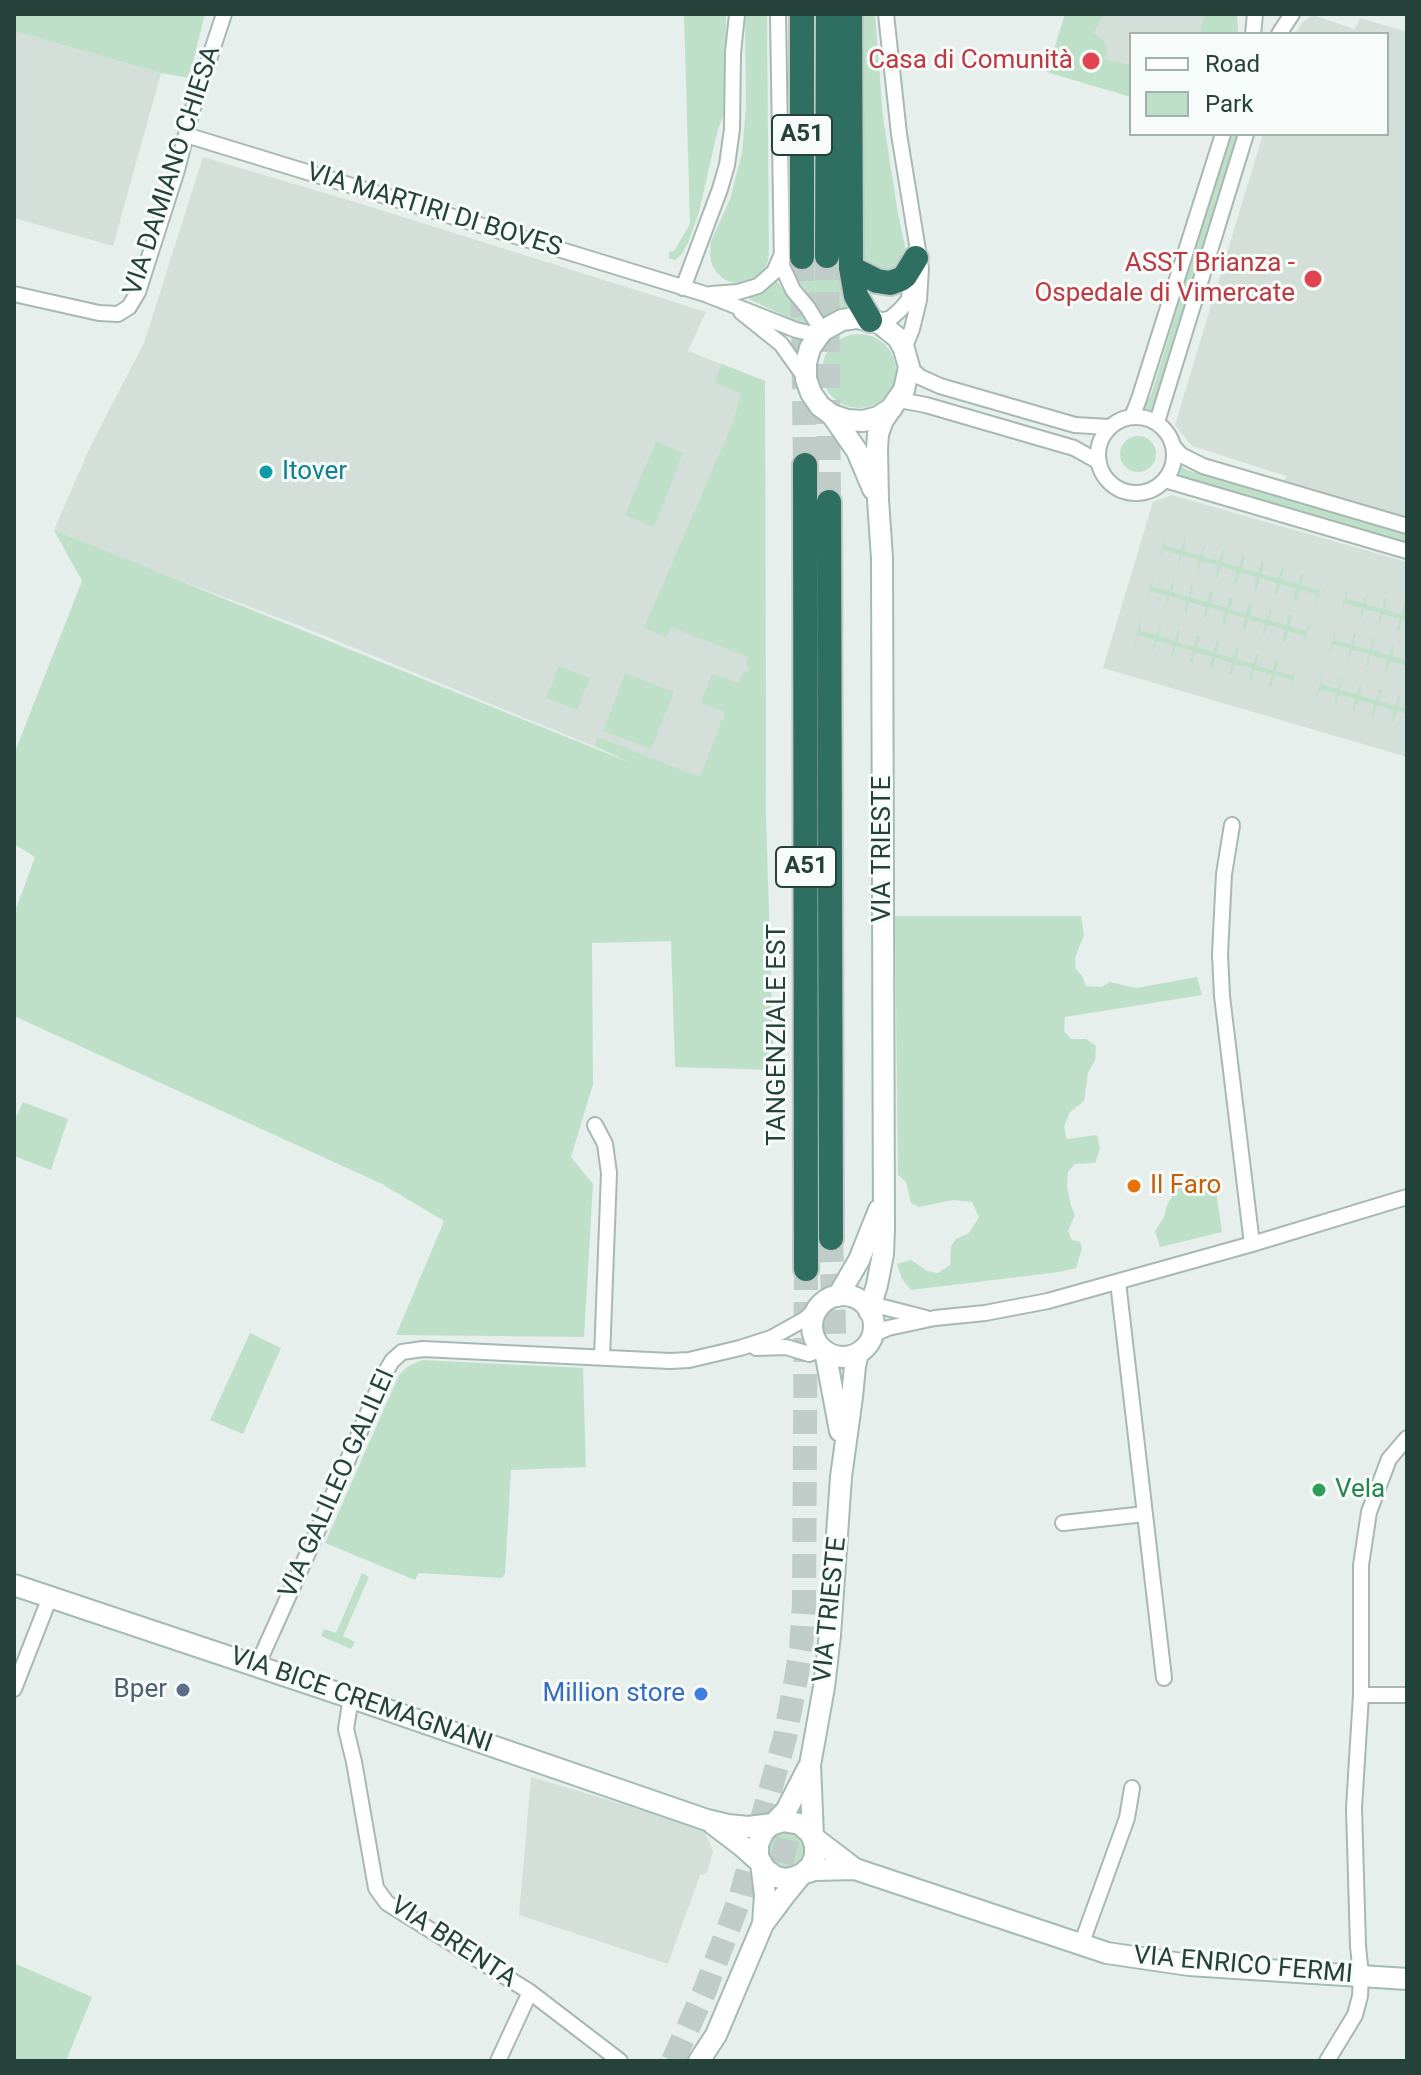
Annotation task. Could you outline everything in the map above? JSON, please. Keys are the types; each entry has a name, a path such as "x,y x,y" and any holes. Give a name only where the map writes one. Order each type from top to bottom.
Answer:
{"highway":[{"name":"A51","path":"792,256 802,14"},
{"name":"A51","path":"827,256 828,14"},
{"path":"850,14 851,268 856,296 874,321"},
{"path":"851,268 877,281 890,283 905,276 916,249"},
{"name":"TANGENZIALE EST","path":"805,465 806,1269"},
{"name":"TANGENZIALE EST","path":"829,502 831,1238"}],"street":[{"name":"VIA DAMIANO CHIESA","path":"14,294 99,313 118,314 129,307 138,292 224,14"},
{"path":"683,288 727,165 732,129 737,14"},
{"path":"778,14 792,256 786,277 820,333 810,348 806,379"},
{"name":"VIA TRIESTE","path":"813,1837 810,1765 830,1635 844,1455 855,1366 858,1353 872,1335 874,1326 869,1311 883,1254 882,558 877,449 883,420 904,390 906,358 919,300 921,269 899,134 886,14"},
{"path":"1280,32 1292,14"},
{"name":"VIA MARTIRI DI BOVES","path":"186,135 705,294 796,330 820,333"},
{"path":"1132,417 1222,136"},
{"path":"1157,422 1245,136"},
{"name":"VIA TRIESTE","path":"820,333 842,320 891,318 908,301 916,249"},
{"name":"VIA MARTIRI DI BOVES","path":"705,294 738,292 758,286 792,256"},
{"name":"VIA MARTIRI DI BOVES","path":"734,307 781,344 806,379"},
{"path":"874,321 898,338 906,358 920,377 940,386 1075,425 1109,427"},
{"name":"VIA TRIESTE","path":"806,379 820,406 832,415 857,451 878,500"},
{"path":"832,415 863,421 878,417 895,404 926,405 1074,448 1099,462"},
{"path":"1174,447 1174,459 1165,480 1144,492 1132,493 1110,483 1099,462 1098,450 1109,427 1119,420 1145,417 1165,429 1181,455 1203,466 1407,526"},
{"path":"1165,480 1407,551"},
{"path":"1232,825 1224,874 1222,996 1252,1244"},
{"path":"595,1125 605,1144 609,1173 602,1357"},
{"path":"872,1335 888,1328 935,1318 985,1313 1048,1301 1407,1197"},
{"name":"VIA TRIESTE","path":"844,1455 824,1350 812,1327 817,1309 830,1298 838,1296 859,1260 883,1199"},
{"path":"1118,1282 1164,1678"},
{"path":"838,1296 858,1300 869,1311 883,1307 935,1318"},
{"name":"VIA GALILEO GALILEI","path":"257,1666 385,1373 397,1356 408,1350 423,1349 689,1360 771,1338 817,1309"},
{"name":"VIA GALILEO GALILEI","path":"740,1348 786,1347 809,1354 824,1350"},
{"path":"824,1350 839,1357 858,1353"},
{"path":"1327,2061 1355,2015 1360,1996 1354,1808 1361,1695 1361,1565 1369,1512 1389,1459 1407,1438"},
{"path":"1063,1523 1145,1514"},
{"name":"VIA BICE CREMAGNANI","path":"14,1585 707,1820 748,1827 773,1824"},
{"path":"14,1689 50,1597"},
{"path":"1361,1695 1407,1695"},
{"name":"VIA BRENTA","path":"351,1697 346,1729 376,1888 387,1903 530,1992 616,2057 627,2061"},
{"name":"VIA TRIESTE","path":"773,1824 786,1811 810,1765"},
{"path":"1081,1945 1127,1818 1132,1788"},
{"name":"VIA BICE CREMAGNANI","path":"707,1820 761,1863"},
{"path":"710,2061 716,2035 763,1924 811,1866 815,1856 813,1837 807,1828 794,1821 773,1824 763,1832 758,1843 765,1895 763,1924"},
{"name":"VIA ENRICO FERMI","path":"813,1837 855,1869 1081,1945 1135,1958 1189,1965 1407,1979"},
{"path":"761,1863 770,1874 782,1878 802,1874"},
{"name":"VIA ENRICO FERMI","path":"802,1874 814,1870 855,1869"},
{"path":"498,2061 530,1992"},
{"path":"699,2061 716,2035"}],"shaded area":[{"name":"Casa di Comunità","path":"1065,14 1237,14 1238,32 1129,32 1129,96 1047,72"},
{"name":"ASST Brianza - Ospedale di Vimercate","path":"1313,15 1355,29 1360,18 1407,32 1407,534 1280,496 1286,476 1192,446 1175,425 1262,136 1389,136 1389,32 1296,32"},
{"path":"14,31 161,73 113,246 14,218"},
{"path":"203,157 706,312 688,351 765,381 766,817 298,625 54,530 91,445 144,343"},
{"path":"1172,495 1407,562 1407,757 1103,668 1153,502"},
{"path":"531,1777 703,1828 713,1851 707,1873 700,1875 668,1964 519,1915"}],"green space":[{"path":"14,14 205,14 189,78 161,73 14,31"},
{"path":"684,14 726,14 725,112 718,129 699,212 688,243 675,260 669,258 669,252 674,251 690,224"},
{"path":"745,14 767,14 769,250 764,271 756,279 735,283 717,273 710,255 711,241 730,199 742,153 746,106"},
{"path":"857,14 875,14 883,117 906,251 906,259 898,273 862,266"},
{"path":"1065,14 1105,14 1093,33 1103,40 1107,48 1105,60 1129,65 1129,96 1047,72"},
{"path":"1209,14 1237,14 1238,32 1200,32 1203,18"},
{"path":"1229,136 1236,136 1154,411 1143,408 1151,395"},
{"path":"839,262 841,283 850,309 824,319 794,276 789,263"},
{"path":"775,279 806,318 808,325 749,299"},
{"path":"852,334 866,334 880,340 890,350 896,371 890,392 880,402 866,408 852,408 838,402 828,392 822,378 822,364 828,350 838,340"},
{"path":"722,364 765,381 766,817 774,1070 675,1067 671,941 592,943 593,1084 571,1157 593,1184 584,1337 396,1335 444,1221 382,1184 14,1016 14,914 35,857 14,844 14,754 82,581 54,530 631,763 595,746 598,737 700,777 725,712 701,703 712,674 738,683 743,671 748,673 750,667 745,665 748,657 671,627 666,637 644,628 733,422 741,394 714,382"},
{"path":"1138,436 1150,442 1156,454 1150,466 1138,472 1126,466 1120,454 1126,442"},
{"path":"656,441 683,453 654,527 625,515"},
{"path":"1181,466 1407,535 1407,542 1179,476"},
{"path":"1166,534 1164,545 1176,549 1181,550 1185,539 1183,551 1200,556 1205,545 1202,556 1219,561 1223,550 1222,562 1239,567 1242,556 1245,557 1242,568 1258,573 1264,562 1262,574 1278,578 1284,568 1281,579 1298,584 1302,573 1301,585 1318,590 1323,580 1315,606 1317,595 1300,590 1296,601 1296,589 1280,584 1276,595 1277,583 1260,578 1257,589 1254,588 1257,577 1240,572 1237,583 1234,583 1237,572 1221,566 1217,578 1218,565 1201,561 1197,572 1199,560 1182,555 1177,566 1180,555 1163,550 1159,560"},
{"path":"1154,575 1152,586 1169,591 1174,580 1172,592 1188,597 1193,586 1190,597 1207,602 1210,591 1213,592 1210,603 1227,608 1230,597 1233,598 1230,609 1246,614 1252,603 1250,615 1266,620 1272,609 1269,620 1286,625 1289,614 1292,615 1289,626 1306,631 1311,621 1303,647 1305,636 1288,631 1285,642 1282,641 1285,630 1268,625 1264,636 1265,624 1248,619 1245,630 1242,629 1245,618 1228,613 1225,624 1222,624 1225,612 1209,607 1203,618 1206,607 1189,602 1184,612 1187,601 1170,596 1166,607 1168,596 1151,591 1146,601"},
{"path":"1348,587 1346,599 1363,603 1368,593 1365,604 1382,609 1387,598 1384,609 1401,615 1404,604 1407,604 1404,615 1407,621 1402,620 1399,631 1400,619 1383,614 1378,625 1380,613 1364,609 1360,620 1362,608 1345,603 1340,614"},
{"path":"1141,619 1140,631 1156,635 1161,625 1158,636 1175,641 1180,631 1177,642 1194,647 1197,636 1200,636 1197,647 1213,652 1217,641 1217,653 1233,658 1237,647 1236,659 1253,664 1257,653 1256,665 1273,670 1276,659 1279,660 1276,671 1293,676 1297,665 1290,692 1292,680 1275,675 1271,686 1272,675 1260,671 1254,670 1249,680 1252,668 1235,664 1232,675 1229,674 1232,663 1215,658 1212,669 1209,668 1212,657 1195,652 1192,663 1193,651 1176,646 1171,657 1173,645 1157,641 1153,652 1155,640 1138,635 1134,646"},
{"path":"1336,628 1335,640 1351,644 1356,634 1353,645 1370,650 1375,639 1372,650 1389,656 1394,645 1392,656 1407,661 1407,666 1390,661 1387,672 1387,660 1371,655 1367,666 1369,654 1352,650 1347,660 1350,649 1333,644 1328,654"},
{"path":"559,666 590,678 577,710 546,698"},
{"path":"625,673 674,692 651,749 603,731"},
{"path":"1323,673 1321,684 1332,688 1338,689 1343,678 1340,690 1357,694 1362,684 1359,695 1376,700 1379,689 1382,690 1378,701 1395,706 1399,695 1398,706 1407,709 1407,714 1397,711 1393,722 1394,710 1377,705 1374,716 1371,716 1374,704 1358,700 1354,711 1355,699 1339,694 1334,705 1337,693 1320,689 1315,699"},
{"path":"895,916 1081,916 1084,935 1075,958 1076,969 1086,986 1101,987 1110,982 1136,988 1197,977 1202,995 1065,1017 1064,1031 1071,1039 1086,1039 1096,1046 1084,1101 1070,1112 1064,1127 1067,1139 1097,1135 1100,1149 1095,1163 1075,1164 1068,1172 1067,1187 1075,1215 1068,1231 1072,1240 1080,1242 1082,1248 1076,1268 911,1290 902,1279 897,1264 911,1260 927,1271 938,1273 950,1265 951,1246 956,1239 969,1233 979,1217 972,1202 953,1200 919,1207 911,1203 906,1182 898,1175"},
{"path":"23,1102 68,1119 51,1170 14,1156 14,1122"},
{"path":"1214,1177 1222,1232 1160,1247 1155,1231 1167,1205 1188,1178"},
{"path":"250,1333 281,1348 243,1434 210,1420"},
{"path":"422,1360 583,1368 586,1467 511,1470 505,1573 502,1578 419,1573 415,1580 325,1543 399,1375"},
{"path":"362,1573 369,1577 343,1636 355,1642 351,1649 321,1636 324,1629 336,1633"},
{"path":"788,1829 801,1835 807,1848 801,1861 788,1867 775,1861 769,1848 775,1835"},
{"path":"14,1963 92,1997 66,2061 14,2061"}],"tunnel":[{"path":"827,256 829,502"},
{"path":"802,257 805,465"},
{"path":"831,1238 836,1385"},
{"path":"673,2061 705,1990 741,1895 785,1737 796,1679 804,1604 806,1269"},
{"path":"771,1897 798,1802"}],"place":[{"name":"Casa di Comunità","path":"1091,61"},
{"name":"ASST Brianza - Ospedale di Vimercate","path":"1313,279"},
{"name":"Itover","path":"266,472"},
{"name":"Il Faro","path":"1134,1186"},
{"name":"Vela","path":"1319,1490"},
{"name":"Bper","path":"183,1690"},
{"name":"Million store","path":"701,1694"}]}
